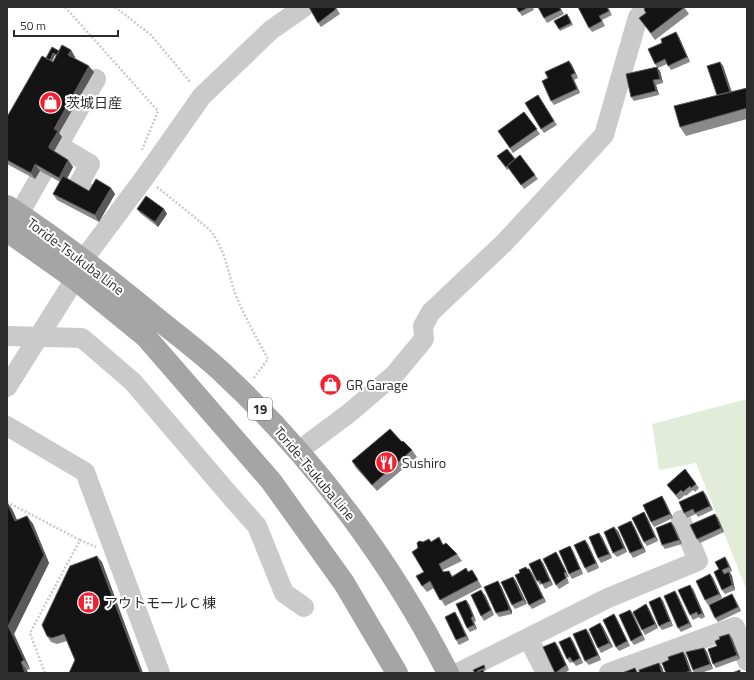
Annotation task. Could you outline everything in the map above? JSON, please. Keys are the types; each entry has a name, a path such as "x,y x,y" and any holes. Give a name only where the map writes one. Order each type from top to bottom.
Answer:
{"main road":[{"name":"Toride-Tsukuba Line","path":"11,217 83,260 225,375 271,420 359,526 393,578 448,673"},
{"name":"Toride-Tsukuba Line","path":"11,217 75,279 146,337 271,481 341,578 397,673"}],"street":[{"path":"83,260 146,177 202,96 271,30 304,7"},
{"path":"309,443 348,414 394,374 424,339 423,326 431,312 506,242 604,136 638,17 648,7"},
{"path":"11,217 58,146 96,79"},
{"path":"58,146 90,164 77,188 94,196"},
{"path":"7,387 75,279"},
{"path":"7,336 82,338 133,382 257,526 284,593 304,607"},
{"path":"7,426 85,472 160,673"},
{"path":"458,673 608,598 698,561 681,520"},
{"path":"609,673 735,627 747,661"},
{"path":"528,638 546,673"},
{"path":"734,673 747,668"}],"path":[{"path":"65,7 158,111 141,154"},
{"path":"115,7 151,35 202,96"},
{"path":"146,177 209,229 215,236 226,257 236,296 268,359 251,381"},
{"path":"7,502 80,540 101,549"},
{"path":"45,673 30,633 80,540"}],"green space":[{"path":"747,399 747,591 696,463 659,470 652,424"}],"building":[{"path":"309,7 335,7 336,9 318,23"},
{"path":"516,7 529,7 519,12"},
{"path":"538,7 559,7 561,10 544,18"},
{"path":"578,7 607,7 609,11 599,16 602,21 589,28"},
{"path":"646,7 685,7 651,33 639,18 646,13 644,9"},
{"path":"567,14 571,23 559,29 554,21"},
{"path":"676,32 687,57 668,66 665,59 655,64 648,49 662,43 661,39"},
{"name":"茨城日産","path":"62,45 71,50 68,55 89,66 54,129 58,131 49,146 49,148 68,160 59,178 35,164 31,173 7,160 7,117 42,56 53,62"},
{"path":"52,47 59,51 57,55 53,53 50,60 46,58"},
{"path":"569,61 575,73 571,75 577,89 551,101 542,81 548,78 545,72"},
{"path":"720,62 730,92 717,95 707,66"},
{"path":"657,67 660,79 653,80 656,91 631,97 626,74"},
{"path":"747,88 747,108 680,127 674,106"},
{"path":"538,95 554,121 541,129 525,103"},
{"path":"524,112 537,129 510,148 498,131"},
{"path":"507,149 515,159 506,167 497,156"},
{"path":"520,155 535,175 521,185 507,166"},
{"path":"63,176 89,191 96,179 111,188 95,215 53,194"},
{"path":"146,196 164,209 155,222 137,209"},
{"name":"Sushiro","path":"390,429 412,450 372,485 352,461"},
{"path":"685,469 696,484 691,488 690,486 683,492 681,490 676,495 667,485"},
{"path":"703,491 710,506 695,513 693,509 684,513 679,502"},
{"path":"662,496 670,514 651,522 643,505"},
{"path":"7,503 15,521 27,516 44,555 8,626 24,660 21,662 25,673 7,673"},
{"path":"644,512 655,537 644,542 632,518"},
{"path":"715,514 721,528 697,539 690,525"},
{"path":"631,521 643,548 630,553 618,527"},
{"path":"671,522 679,540 662,545 656,528"},
{"path":"614,527 624,548 613,553 604,532"},
{"path":"599,533 609,554 598,558 589,537"},
{"path":"439,537 443,545 446,543 457,554 439,564 443,572 449,571 452,577 466,568 468,572 472,570 478,580 440,600 430,581 422,586 416,576 424,572 412,552 418,548 417,543 419,541 423,542 429,539 431,542"},
{"path":"585,540 596,563 585,568 574,545"},
{"path":"570,546 580,569 569,574 559,551"},
{"path":"556,552 566,572 564,573 566,578 556,585 543,559"},
{"name":"アウトモールＣ棟","path":"97,556 141,673 69,673 75,660 64,634 52,638 47,636 42,625 70,566"},
{"path":"725,557 729,567 722,570 724,574 729,572 732,585 722,590 714,572 719,569 715,562"},
{"path":"540,559 550,581 542,584 539,580 537,581 529,564"},
{"path":"526,567 529,569 543,598 529,605 515,575 520,573 519,570"},
{"path":"710,574 719,594 705,600 696,581"},
{"path":"513,577 523,600 512,605 501,582"},
{"path":"498,581 509,610 496,613 484,587"},
{"path":"690,585 702,613 698,615 697,612 690,615 678,590"},
{"path":"481,590 491,610 481,616 471,595"},
{"path":"675,591 689,623 678,628 664,596"},
{"path":"732,594 738,607 715,618 709,605"},
{"path":"660,597 670,621 659,626 649,602"},
{"path":"466,600 473,616 471,618 474,625 467,628 456,604"},
{"path":"646,604 655,624 642,630 633,612"},
{"path":"630,610 642,635 631,641 619,615"},
{"path":"455,612 466,636 456,640 445,617"},
{"path":"614,614 627,641 616,647 603,620"},
{"path":"600,623 609,643 598,648 589,629"},
{"path":"586,629 598,655 585,661 573,634"},
{"path":"729,634 737,655 713,664 708,649 717,646 715,641 720,639 719,637"},
{"path":"570,637 580,658 573,662 570,657 567,659 559,642"},
{"path":"555,642 566,665 555,673 543,647"},
{"path":"704,648 710,664 693,670 686,652"},
{"path":"683,652 690,671 684,673 666,673 662,663 669,660 668,657"},
{"path":"659,663 662,673 640,673 639,670"},
{"path":"484,665 485,668 477,671 478,673 475,673 473,670"},
{"path":"635,668 637,673 622,673"},
{"path":"483,670 484,673 478,672"},
{"path":"740,670 740,673 732,673"}],"place":[{"name":"茨城日産","path":"50,102"},
{"name":"GR Garage","path":"331,384"},
{"name":"Sushiro","path":"386,462"},
{"name":"アウトモールＣ棟","path":"88,602"}]}
